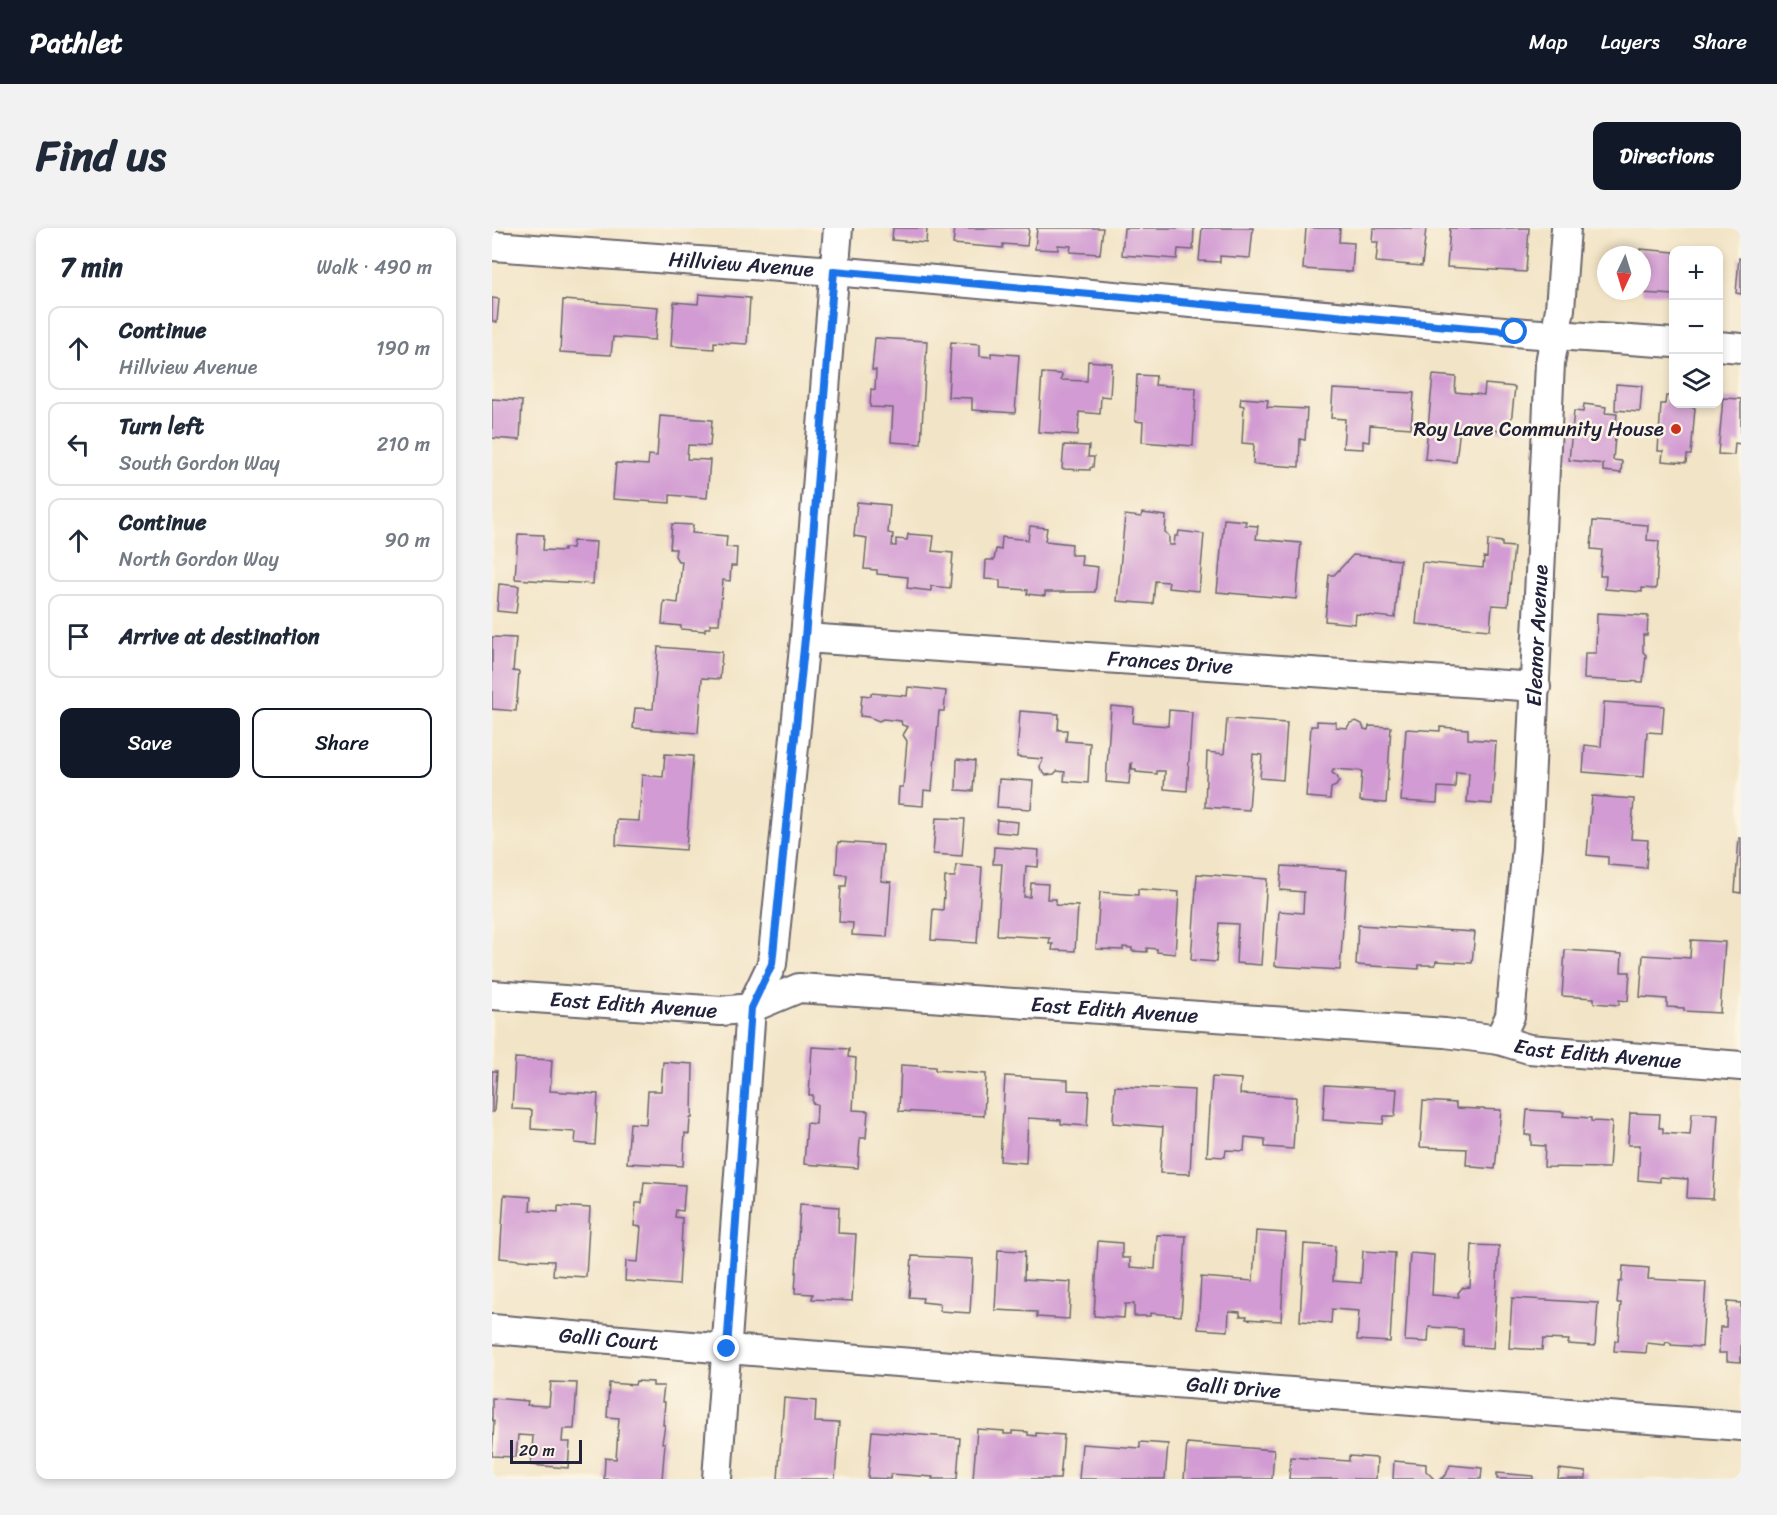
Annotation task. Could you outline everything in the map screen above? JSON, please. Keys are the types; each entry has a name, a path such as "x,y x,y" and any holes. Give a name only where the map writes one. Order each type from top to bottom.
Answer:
{"street":[{"path":"717,1479 751,1008 772,964 805,638 838,228"},
{"name":"Eleanor Avenue","path":"1499,1040 1510,1016 1527,847 1550,363 1557,334 1566,228"},
{"name":"Hillview Avenue","path":"492,246 834,271 1669,343"},
{"path":"1723,346 1741,348"},
{"name":"Frances Drive","path":"805,638 1536,687"},
{"name":"East Edith Avenue","path":"492,995 722,1011 751,1008 799,988 1433,1032 1499,1040 1529,1049 1741,1066"},
{"name":"Galli Court","path":"492,1329 727,1349"},
{"name":"Galli Drive","path":"727,1349 1741,1426"}],"building":[{"path":"893,228 927,228 926,243 892,240"},
{"path":"955,228 1029,228 1027,246 1003,244 1003,248 953,244"},
{"path":"1037,228 1103,228 1100,254 1070,252 1071,246 1058,245 1058,250 1035,249"},
{"path":"1124,228 1194,228 1193,250 1178,249 1177,259 1122,255"},
{"path":"1202,228 1253,228 1250,258 1220,256 1220,262 1199,261"},
{"path":"1306,228 1340,228 1339,242 1354,243 1352,272 1303,269"},
{"path":"1373,228 1426,228 1422,266 1376,262 1378,242 1372,242"},
{"path":"1450,228 1529,228 1526,272 1447,267"},
{"path":"1651,250 1669,252 1669,295 1651,294"},
{"path":"1739,258 1741,259 1741,294 1736,293"},
{"path":"699,294 750,298 747,344 714,342 714,349 671,346 674,302 698,304"},
{"path":"492,298 499,299 497,322 492,321"},
{"path":"563,300 658,307 655,340 613,337 611,355 560,352"},
{"path":"875,338 927,341 921,444 891,442 893,408 870,407 871,389 875,390 876,370 872,370"},
{"path":"951,342 980,344 980,356 991,357 991,353 1019,355 1015,413 972,410 972,398 948,397"},
{"path":"1088,361 1112,363 1110,397 1101,396 1100,414 1079,412 1078,435 1038,432 1042,373 1062,374 1061,380 1087,381"},
{"path":"1137,375 1156,376 1155,385 1196,388 1193,446 1142,442 1143,422 1135,421"},
{"path":"1433,375 1456,377 1455,392 1484,395 1485,384 1515,387 1510,432 1460,427 1456,462 1425,459"},
{"path":"1616,384 1642,386 1640,412 1615,410"},
{"path":"1333,389 1414,393 1411,428 1370,425 1369,442 1363,441 1363,449 1343,448 1345,419 1331,418"},
{"name":"Roy Lave Community House","path":"1666,396 1669,396 1669,408 1695,408 1691,455 1687,455 1686,463 1662,461 1663,451 1658,451 1661,404 1665,404"},
{"path":"1241,398 1268,400 1267,407 1307,409 1305,440 1300,439 1299,467 1253,464 1254,444 1242,443 1244,406 1240,405"},
{"path":"1723,398 1741,399 1741,444 1735,443 1734,455 1718,454"},
{"path":"492,399 522,401 520,440 492,438"},
{"path":"1584,404 1606,407 1605,413 1617,414 1613,460 1622,461 1621,473 1603,471 1603,464 1569,460 1574,411 1583,412"},
{"path":"660,416 712,420 710,446 688,445 687,459 710,460 707,498 670,495 670,503 613,499 616,463 648,465 649,455 657,456"},
{"path":"1064,445 1089,446 1088,457 1094,457 1093,467 1090,470 1062,469"},
{"path":"857,502 890,505 888,533 893,534 892,546 896,546 896,539 907,540 908,534 934,536 932,551 953,553 950,588 931,586 931,591 907,588 908,577 877,574 877,570 864,569 867,538 854,536"},
{"path":"1142,513 1166,516 1165,532 1169,536 1169,545 1174,545 1175,536 1178,536 1179,531 1204,534 1199,591 1168,588 1169,582 1155,581 1153,604 1117,601 1125,515 1141,517"},
{"path":"1224,519 1246,521 1245,525 1258,526 1256,539 1301,543 1296,599 1217,592"},
{"path":"1593,521 1648,525 1647,540 1659,541 1656,589 1642,588 1642,592 1605,589 1606,576 1600,576 1602,550 1591,549"},
{"path":"672,524 693,525 692,533 727,536 726,547 737,548 736,566 731,566 730,581 723,580 719,624 710,624 710,628 705,628 705,631 681,629 681,626 662,624 664,601 678,603 682,561 678,561 675,556 676,549 670,549"},
{"path":"1030,526 1047,528 1045,541 1072,544 1071,555 1082,555 1081,565 1098,567 1095,592 1045,592 1045,596 1027,594 1028,590 1000,588 1000,580 985,579 986,560 994,560 996,549 1001,550 1002,537 1028,540"},
{"path":"518,534 544,535 543,550 564,551 564,548 572,548 573,541 596,542 593,584 515,579"},
{"path":"1488,540 1502,542 1502,546 1514,547 1508,606 1492,605 1490,630 1416,624 1422,562 1483,568 1484,557 1487,558"},
{"path":"1353,555 1400,560 1395,618 1356,614 1355,624 1325,621 1329,575 1334,575"},
{"path":"499,584 519,586 516,613 497,611"},
{"path":"1597,613 1648,616 1647,635 1643,635 1643,652 1646,655 1643,682 1584,679 1585,653 1596,653"},
{"path":"492,637 516,638 513,671 519,672 516,711 492,709"},
{"path":"658,647 722,652 720,679 702,678 698,733 633,728 635,708 653,709"},
{"path":"908,687 946,691 944,711 939,711 932,791 924,790 923,806 898,804 899,787 903,787 907,741 903,735 908,727 902,725 901,721 883,719 879,721 860,716 862,695 871,696 871,693 907,696"},
{"path":"1604,702 1664,706 1662,733 1647,732 1644,777 1583,772 1585,745 1601,747"},
{"path":"1111,706 1134,708 1133,723 1168,726 1169,710 1192,712 1187,791 1164,789 1165,771 1157,771 1157,774 1136,772 1136,769 1132,769 1132,763 1129,784 1106,782"},
{"path":"1020,711 1059,714 1058,730 1067,730 1066,741 1090,743 1088,783 1064,781 1065,772 1057,771 1046,775 1040,767 1043,759 1017,757"},
{"path":"1227,719 1287,723 1283,780 1260,778 1262,755 1253,754 1249,810 1205,807 1207,752 1224,754"},
{"path":"1317,721 1336,722 1336,727 1347,728 1350,723 1356,721 1368,730 1369,726 1391,727 1386,803 1360,801 1362,771 1333,769 1332,773 1339,781 1331,788 1330,799 1306,797 1311,726 1317,726"},
{"path":"1440,727 1468,729 1468,739 1496,741 1492,804 1467,802 1469,773 1456,772 1455,788 1438,787 1437,803 1401,801 1406,729 1440,731"},
{"path":"665,754 693,756 686,850 616,845 617,820 639,821 642,775 663,777"},
{"path":"957,759 975,761 973,791 956,790"},
{"path":"999,779 1033,781 1031,809 997,807"},
{"path":"1592,796 1634,799 1631,839 1648,840 1646,868 1608,865 1608,857 1587,855"},
{"path":"936,818 965,819 962,856 933,854"},
{"path":"997,820 1018,822 1017,834 996,832"},
{"path":"1739,838 1741,838 1741,893 1735,892"},
{"path":"838,842 883,845 881,881 891,882 887,937 852,935 853,923 839,922 841,886 846,886 847,875 836,874"},
{"path":"994,847 1039,850 1038,867 1026,866 1024,897 1030,897 1031,883 1048,884 1047,899 1056,899 1056,905 1078,906 1075,951 1052,950 1053,944 1049,944 1050,938 997,935 1002,864 993,864"},
{"path":"956,865 982,867 977,943 931,940 933,909 943,910 945,877 955,877"},
{"path":"1282,866 1347,870 1340,970 1275,966 1279,911 1303,913 1304,892 1280,890"},
{"path":"1197,874 1267,879 1261,965 1236,963 1238,924 1219,923 1216,962 1191,960"},
{"path":"1138,889 1179,892 1175,954 1157,952 1157,949 1147,948 1147,952 1132,951 1132,948 1123,947 1123,950 1096,949 1100,892 1138,895"},
{"path":"1358,925 1475,932 1472,963 1436,961 1435,965 1419,965 1419,969 1356,965"},
{"path":"1691,940 1725,942 1720,1013 1684,1011 1684,1008 1667,1007 1667,999 1640,997 1643,955 1690,958"},
{"path":"1565,950 1622,954 1621,972 1630,972 1628,1001 1619,1000 1619,1005 1594,1003 1594,998 1562,996"},
{"path":"812,1047 849,1049 848,1057 856,1058 853,1110 868,1111 866,1138 860,1138 858,1168 804,1164 807,1123 816,1124 817,1104 812,1103 813,1095 809,1095"},
{"path":"515,1058 552,1060 550,1091 598,1094 595,1145 575,1143 576,1132 531,1129 532,1110 512,1109"},
{"path":"663,1062 693,1064 692,1118 690,1118 689,1134 685,1133 683,1166 627,1163 630,1123 646,1124 648,1091 661,1091"},
{"path":"901,1065 986,1074 984,1116 899,1111"},
{"path":"492,1071 497,1071 494,1112 492,1112"},
{"path":"1005,1076 1068,1080 1068,1090 1089,1091 1087,1126 1061,1124 1061,1120 1028,1118 1026,1163 1000,1161"},
{"path":"1212,1077 1241,1079 1240,1094 1296,1097 1293,1149 1265,1147 1265,1139 1245,1137 1244,1151 1226,1150 1225,1157 1207,1156"},
{"path":"1325,1085 1397,1089 1395,1116 1384,1116 1383,1124 1323,1120"},
{"path":"1115,1086 1194,1090 1190,1174 1160,1173 1163,1127 1113,1123"},
{"path":"1423,1101 1456,1103 1456,1108 1501,1110 1495,1169 1466,1165 1467,1149 1420,1147"},
{"path":"1527,1110 1564,1112 1563,1116 1612,1122 1609,1168 1544,1167 1545,1146 1531,1145 1531,1135 1525,1135"},
{"path":"1630,1113 1660,1114 1659,1128 1663,1128 1663,1133 1690,1135 1692,1113 1718,1114 1713,1199 1687,1198 1688,1179 1660,1177 1660,1182 1638,1180 1640,1145 1628,1145"},
{"path":"644,1182 685,1185 683,1211 676,1210 675,1217 682,1218 679,1285 625,1281 626,1261 638,1262 641,1227 634,1226 636,1203 642,1203"},
{"path":"504,1195 531,1197 530,1210 558,1212 558,1206 590,1208 586,1277 553,1275 554,1261 500,1258"},
{"path":"800,1204 839,1207 838,1233 856,1234 852,1301 812,1299 813,1294 795,1293"},
{"path":"1256,1231 1286,1233 1281,1321 1246,1319 1247,1316 1240,1316 1240,1312 1229,1311 1228,1331 1198,1329 1201,1277 1253,1281"},
{"path":"1157,1235 1186,1236 1181,1316 1150,1313 1150,1316 1134,1316 1134,1304 1125,1304 1124,1318 1094,1316 1098,1241 1122,1243 1122,1258 1130,1258 1130,1267 1155,1269"},
{"path":"1304,1244 1335,1246 1333,1281 1361,1283 1363,1251 1395,1253 1390,1342 1357,1340 1359,1311 1332,1309 1331,1323 1300,1321"},
{"path":"1472,1245 1499,1246 1493,1348 1463,1346 1463,1329 1429,1327 1428,1342 1405,1341 1410,1253 1434,1255 1432,1295 1459,1297 1458,1293 1462,1288 1470,1287"},
{"path":"998,1250 1025,1251 1024,1279 1071,1282 1069,1319 1037,1317 1037,1312 995,1310"},
{"path":"912,1256 973,1259 970,1313 940,1311 940,1304 922,1302 923,1298 909,1297"},
{"path":"1623,1266 1649,1268 1648,1279 1706,1282 1702,1347 1671,1345 1666,1342 1665,1345 1647,1343 1646,1353 1614,1351 1615,1341 1618,1341 1621,1303 1617,1303"},
{"path":"1512,1298 1598,1303 1595,1346 1568,1344 1569,1340 1543,1339 1542,1350 1509,1348"},
{"path":"1727,1302 1741,1303 1741,1362 1727,1361 1727,1353 1719,1353 1720,1327 1726,1327"},
{"path":"636,1381 653,1382 653,1386 664,1386 662,1402 665,1402 663,1425 665,1425 662,1443 665,1443 662,1479 604,1479 605,1458 616,1459 619,1418 607,1417 609,1383 635,1385"},
{"path":"551,1382 577,1383 574,1429 563,1429 562,1442 570,1442 568,1468 531,1465 533,1436 518,1435 516,1457 492,1456 494,1421 492,1420 492,1398 528,1401 527,1405 549,1406"},
{"path":"784,1398 816,1401 815,1422 839,1423 835,1479 778,1479"},
{"path":"977,1429 1004,1431 1004,1434 1012,1434 1012,1431 1028,1432 1028,1435 1036,1436 1036,1433 1064,1435 1060,1479 973,1479"},
{"path":"872,1431 960,1438 957,1479 932,1479 933,1477 891,1474 890,1479 868,1478"},
{"path":"1140,1442 1168,1444 1165,1479 1079,1479 1082,1444 1140,1448"},
{"path":"1187,1443 1274,1450 1272,1479 1184,1479"},
{"path":"1349,1456 1377,1458 1376,1479 1289,1479 1291,1457 1349,1461"},
{"path":"1394,1461 1426,1464 1426,1471 1434,1479 1393,1479"},
{"path":"1450,1465 1482,1468 1481,1479 1440,1479 1446,1475"},
{"path":"1559,1469 1586,1472 1586,1479 1558,1479"},
{"path":"1497,1473 1533,1476 1533,1479 1497,1479"}],"place":[{"name":"Roy Lave Community House","path":"1676,429"}],"route":[{"path":"727,1349 751,1008 772,964 805,638 834,271 1515,332"}]}
